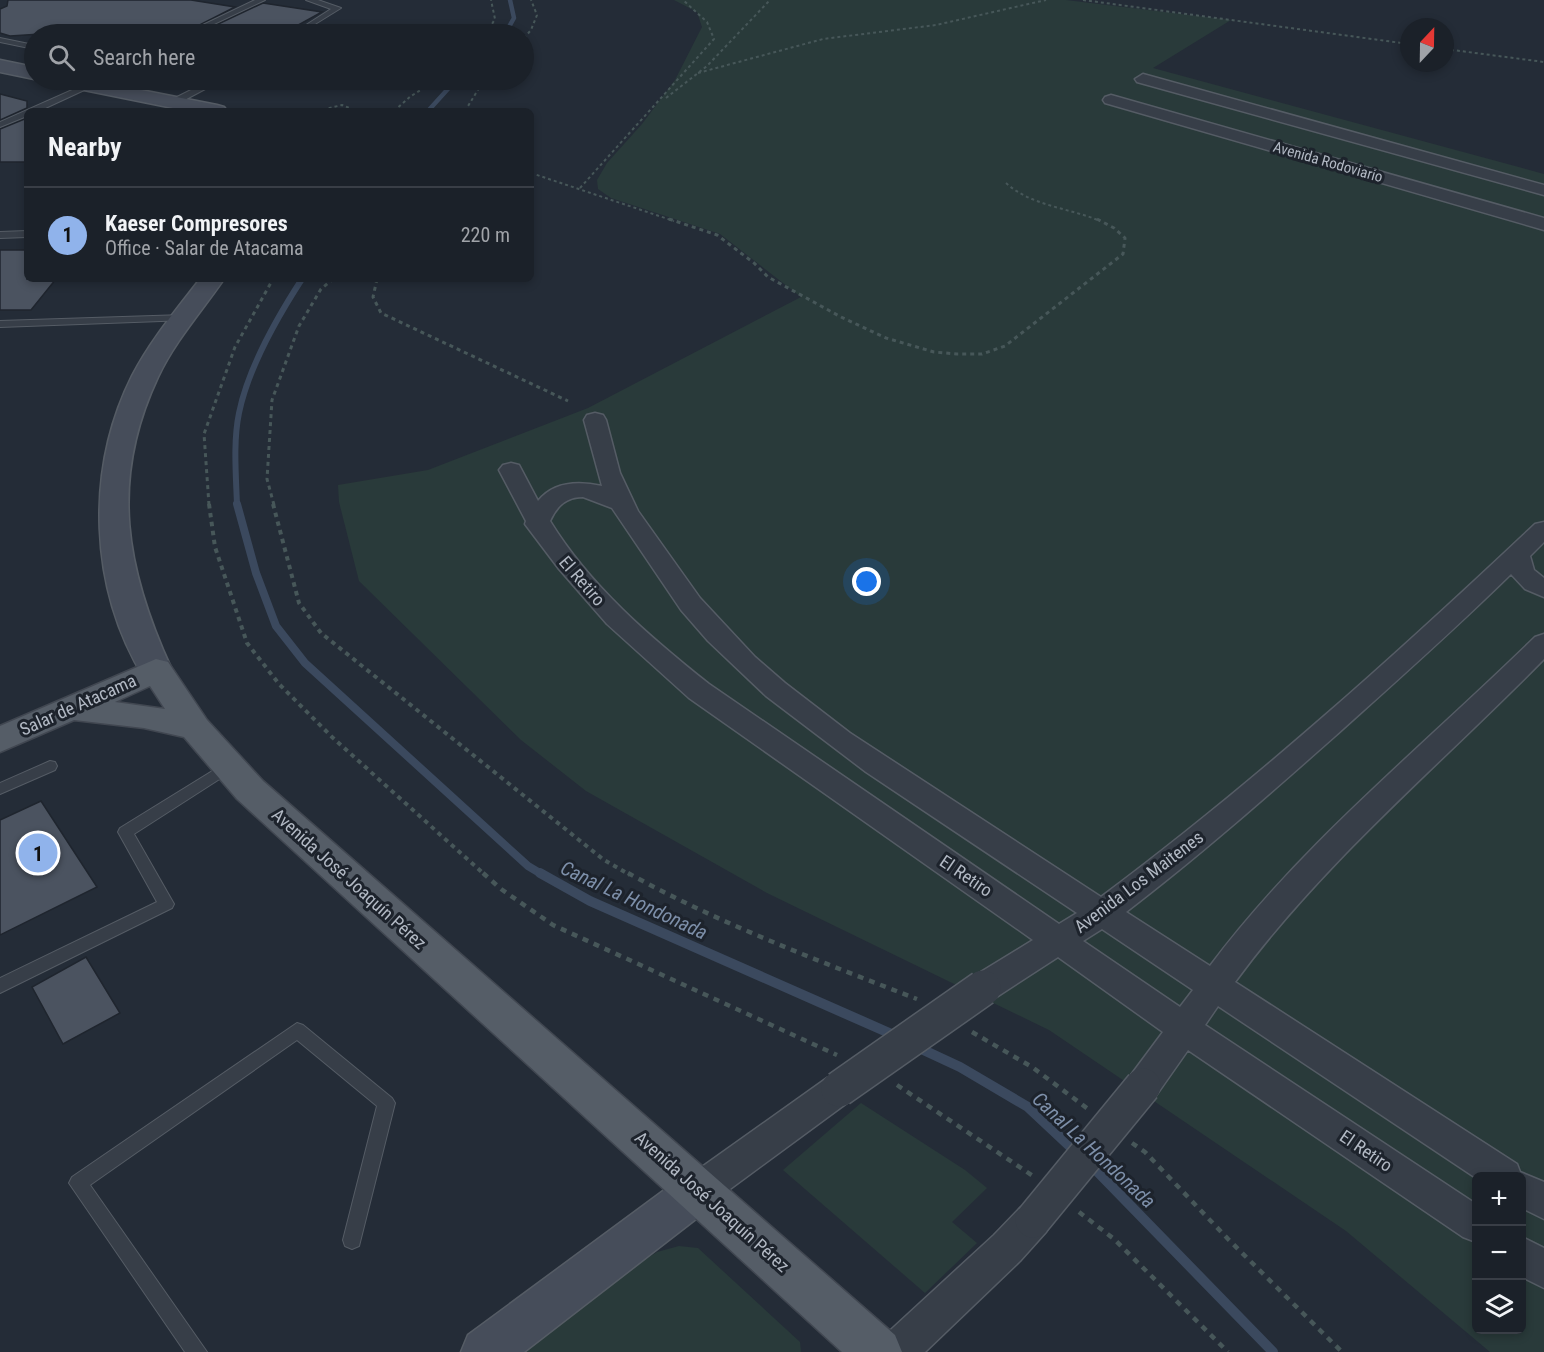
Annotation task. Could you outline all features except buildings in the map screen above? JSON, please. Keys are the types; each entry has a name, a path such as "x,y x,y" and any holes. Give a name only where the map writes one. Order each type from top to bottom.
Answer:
{"main road":[{"path":"0,66 24,71"},
{"path":"115,90 203,108"},
{"name":"Avenida José Joaquín Pérez","path":"210,282 155,360 138,394 123,436 114,486 114,536 123,589 142,643 156,670 195,728 227,767 878,1352"},
{"name":"Salar de Atacama","path":"0,740 156,670"},
{"path":"69,709 144,716 195,728"},
{"path":"484,1352 699,1191"}],"street":[{"name":"Avenida Rodoviario","path":"1143,79 1544,190"},
{"path":"1177,118 1162,106 1162,100 1177,97 1213,99"},
{"name":"Avenida Rodoviario","path":"1112,100 1544,224"},
{"path":"595,420 610,474 621,503 659,564 681,595 729,648 766,682 832,735 1212,987 1498,1172"},
{"name":"El Retiro","path":"511,470 537,524 577,577 602,605 647,648 699,691 1185,1029 1472,1222"},
{"path":"537,524 548,502 561,492 569,490 597,492 621,503"},
{"name":"Avenida Los Maitenes","path":"699,1191 841,1073 1102,913 1175,858 1245,800 1441,627 1544,529"},
{"path":"1518,555 1520,570 1531,581 1544,588"},
{"path":"896,1352 1033,1220 1143,1086 1185,1029 1212,987 1271,913 1307,874 1544,643"},
{"path":"1526,1191 1544,1202"},
{"path":"1526,1258 1544,1270"}],"lane":[{"path":"209,24 261,0"},
{"path":"310,0 337,8 311,24"},
{"path":"0,40 24,45"},
{"path":"39,108 80,90"},
{"path":"174,102 199,90"},
{"path":"0,125 24,114"},
{"path":"0,235 24,234"},
{"path":"0,324 184,318"},
{"path":"0,789 51,766"},
{"path":"0,986 166,904 125,832 227,767"},
{"path":"197,1352 78,1183 297,1030 386,1103 352,1240"}],"path":[{"path":"491,0 495,19 492,24"},
{"path":"531,0 537,15 533,24"},
{"path":"580,188 714,39 714,31 707,22 683,0"},
{"path":"658,103 698,73 770,0"},
{"path":"698,73 824,39 945,23 1046,0"},
{"path":"1083,0 1400,43"},
{"path":"1454,50 1544,62"},
{"path":"397,108 421,90"},
{"path":"467,108 478,90"},
{"path":"325,108 344,105 350,108"},
{"path":"534,174 717,235 768,277 841,317 886,338 934,352 965,354 982,354 1005,346 1124,254 1125,238 1120,230 1077,212 1023,195 1010,189 1006,183"},
{"path":"271,282 235,347 204,434 206,486 215,547 247,643 279,684 332,737 501,889 553,925 616,956 780,1028 841,1073"},
{"path":"329,282 321,289 299,326 272,400 267,479 299,603 321,633 604,860 664,893 795,952 924,1004"},
{"path":"376,282 372,296 373,304 381,313 568,401"},
{"path":"963,1027 1032,1067 1098,1116"},
{"path":"895,1083 1016,1162 1043,1183"},
{"path":"1126,1138 1145,1152 1228,1239 1342,1352"},
{"path":"1078,1211 1114,1239 1228,1352"}],"shaded area":[{"path":"674,0 1066,0 1231,20 1153,68 1544,174 1544,1352 1490,1352 1346,1231 1049,1030 767,893 586,791 521,740 359,581 339,502 338,485 428,470 588,408 801,297 720,234 611,198 598,189 597,180 607,163 642,124 675,80 702,27 697,12"},
{"path":"861,1103 965,1170 987,1188 952,1222 977,1243 925,1293 783,1170"},
{"path":"679,1246 698,1248 800,1342 801,1352 520,1352 630,1269 657,1252"}],"waterway":[{"name":"Canal La Hondonada","path":"510,0 514,18 511,24"},
{"name":"Canal La Hondonada","path":"431,108 447,90"},
{"name":"Canal La Hondonada","path":"237,505 236,435 243,396 265,343 300,282"},
{"name":"Canal La Hondonada","path":"237,504 256,573 276,626 305,663 528,866 543,875"},
{"name":"Canal La Hondonada","path":"540,873 590,901 896,1036"},
{"name":"Canal La Hondonada","path":"917,1047 960,1067 1028,1107 1076,1152"},
{"name":"Canal La Hondonada","path":"1090,1164 1273,1352"}],"place":[{"name":"Kaeser Compresores","path":"38,853"}]}
